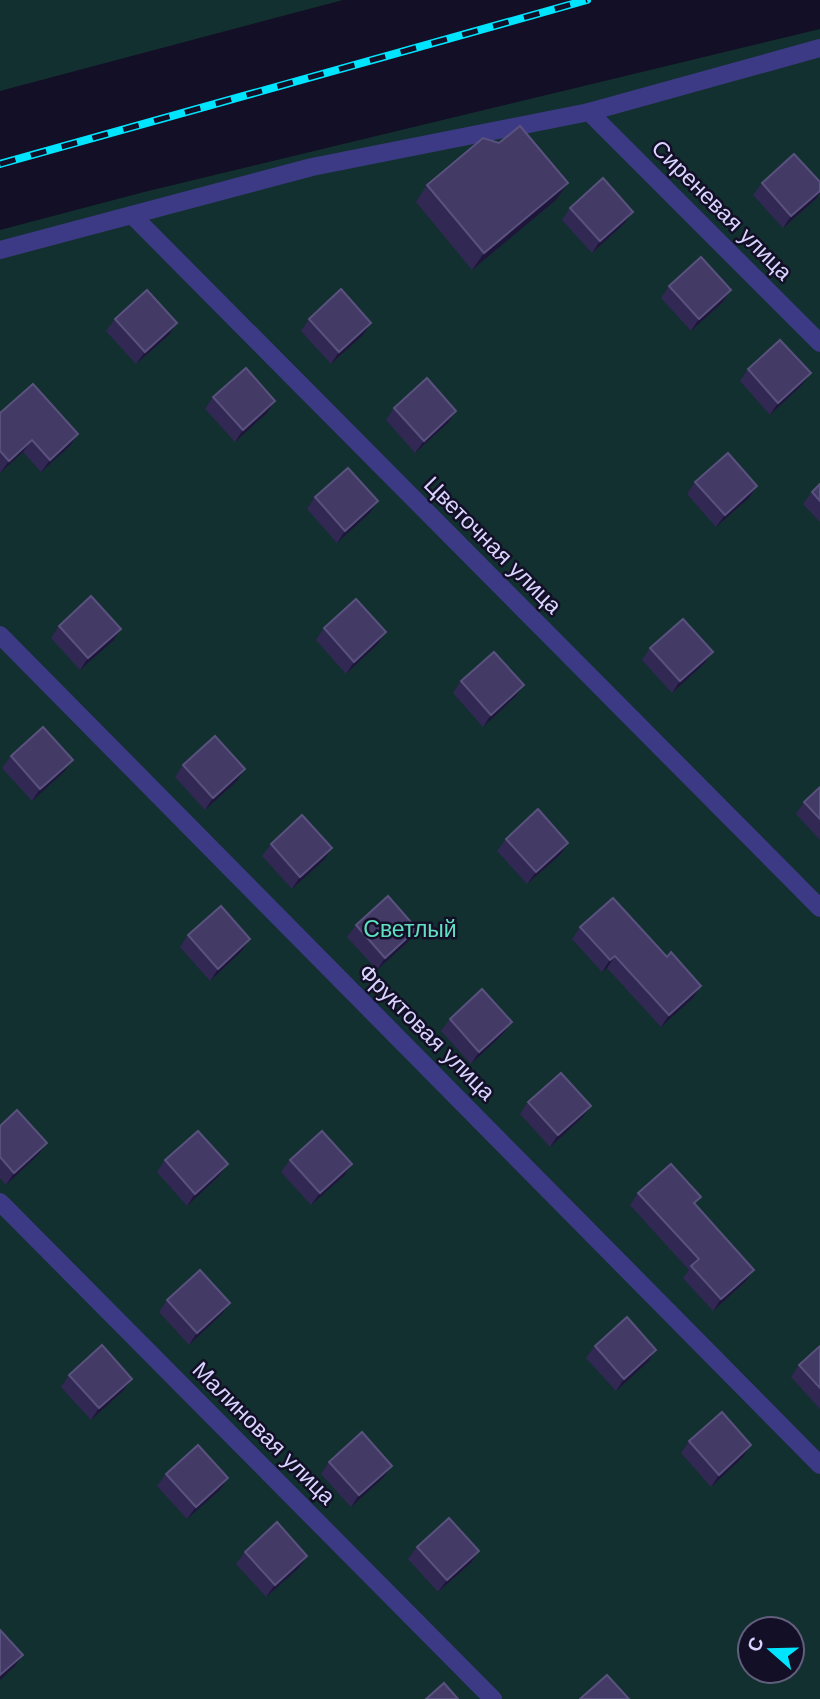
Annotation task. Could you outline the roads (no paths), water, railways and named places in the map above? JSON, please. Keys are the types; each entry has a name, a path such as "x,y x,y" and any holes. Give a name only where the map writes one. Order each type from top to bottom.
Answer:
{"street":[{"path":"0,250 312,167 589,112 820,48"},
{"name":"Сиреневая улица","path":"589,112 820,343"},
{"name":"Цветочная улица","path":"132,215 820,908"},
{"name":"Фруктовая улица","path":"0,635 820,1465"},
{"name":"Малиновая улица","path":"0,1202 493,1699"}],"railway":[{"path":"0,164 587,0"}],"park label":[{"name":"Светлый","path":"410,929"}]}
